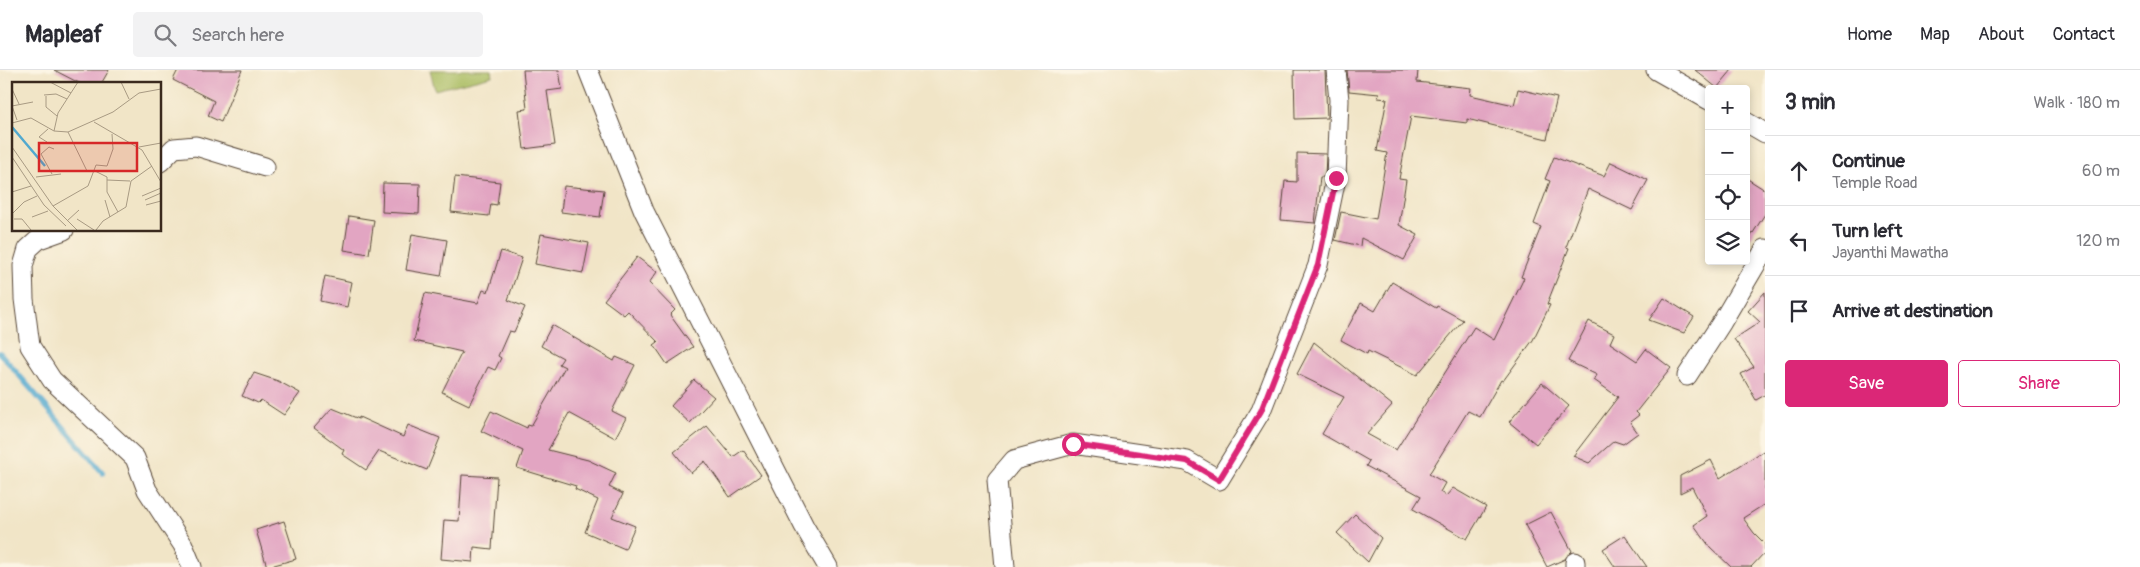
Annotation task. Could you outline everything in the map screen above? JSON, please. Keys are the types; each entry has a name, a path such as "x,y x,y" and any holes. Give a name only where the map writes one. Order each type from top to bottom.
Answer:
{"street":[{"path":"588,70 644,211 804,526 828,567"},
{"path":"1004,567 997,480 1014,460 1073,444 1187,461 1219,480 1261,411 1318,265 1336,178 1340,100 1336,70"},
{"path":"1656,70 1705,98"},
{"path":"1750,124 1765,133"},
{"path":"161,161 174,148 196,146 265,167"},
{"path":"61,231 39,239 28,249 23,266 30,346 52,380 135,458 147,490 183,545 192,567"},
{"path":"1687,376 1722,322 1765,249"}],"green space":[{"path":"430,70 491,70 492,76 435,90"}],"building":[{"path":"54,70 109,70 102,82 77,82"},
{"path":"178,70 242,70 221,122 208,116 214,101 173,80"},
{"path":"523,70 559,70 562,89 547,91 555,145 524,149 519,110 527,109"},
{"path":"1294,70 1325,70 1327,118 1295,119"},
{"path":"1347,70 1418,70 1417,82 1471,88 1470,95 1514,105 1518,89 1557,98 1547,139 1467,119 1467,123 1411,116 1399,179 1406,180 1399,225 1418,235 1404,260 1361,238 1360,246 1335,240 1341,212 1376,219 1387,153 1377,151 1387,99 1378,98 1379,94 1349,91"},
{"path":"1695,70 1732,70 1720,85 1713,85"},
{"path":"1297,153 1326,154 1325,177 1320,177 1315,223 1281,220 1285,181 1297,182"},
{"path":"1554,157 1604,176 1611,162 1648,180 1632,210 1588,189 1566,247 1569,248 1547,304 1550,305 1533,340 1503,381 1501,380 1480,417 1468,411 1429,474 1445,483 1440,492 1446,496 1453,488 1486,507 1467,539 1413,509 1421,496 1366,466 1369,461 1322,434 1344,397 1297,374 1314,342 1392,405 1367,434 1396,450 1474,327 1494,340 1524,278 1521,277 1541,227 1534,224 1550,181 1545,179"},
{"path":"455,177 500,182 497,205 491,204 489,216 451,212"},
{"path":"1750,181 1765,190 1765,214 1750,238"},
{"path":"383,183 420,184 419,214 382,212"},
{"path":"564,186 604,190 600,217 561,212"},
{"path":"349,216 374,220 369,254 344,250"},
{"path":"412,234 447,240 441,276 406,270"},
{"path":"541,234 589,243 583,273 535,264"},
{"path":"501,251 522,258 508,300 525,307 514,332 509,331 498,356 501,358 495,370 488,367 469,405 442,392 462,352 414,341 425,293 478,303 483,290 488,292"},
{"path":"637,257 657,272 649,283 675,310 670,315 693,347 667,364 654,345 658,342 628,311 624,315 604,300"},
{"path":"325,276 352,282 347,307 320,301"},
{"path":"1392,282 1436,308 1437,306 1463,320 1417,375 1368,351 1367,354 1341,340 1361,303 1375,311"},
{"path":"1765,292 1765,395 1756,400 1741,374 1754,367 1734,339 1760,322 1748,311"},
{"path":"1664,298 1694,317 1684,333 1649,320"},
{"path":"1589,321 1614,334 1610,343 1637,361 1646,349 1671,368 1636,412 1639,415 1630,422 1638,433 1623,444 1614,441 1589,463 1573,456 1618,397 1594,380 1597,375 1568,361"},
{"path":"552,325 614,361 616,357 635,365 612,411 626,418 615,438 569,413 548,450 588,460 616,473 609,487 623,494 612,517 635,526 625,549 585,532 598,500 575,489 576,486 517,468 523,451 481,431 491,411 527,428 528,425 531,426 565,367 559,364 563,358 541,346"},
{"path":"254,373 278,381 300,393 284,415 261,400 258,403 242,396"},
{"path":"694,380 714,397 690,423 671,406"},
{"path":"1542,383 1569,406 1536,444 1509,422"},
{"path":"332,408 359,419 359,417 403,437 408,425 440,438 427,470 379,451 366,470 342,454 344,450 314,428"},
{"path":"707,426 733,457 743,450 761,475 730,497 705,461 691,473 674,452"},
{"path":"1765,450 1765,504 1743,518 1765,544 1765,552 1751,567 1731,567 1710,547 1694,525 1707,516 1692,487 1680,493 1680,476 1711,460 1720,478"},
{"path":"462,475 497,477 492,549 474,547 473,562 441,559 444,520 459,521"},
{"path":"1551,512 1572,551 1565,559 1547,567 1525,525"},
{"path":"1355,514 1381,538 1368,562 1337,533"},
{"path":"284,521 296,559 267,567 256,530"},
{"path":"1625,535 1647,567 1615,567 1603,549"}],"waterway":[{"path":"0,353 103,473"}],"route":[{"path":"1073,444 1187,461 1219,480 1261,411 1318,265 1336,178"}]}
